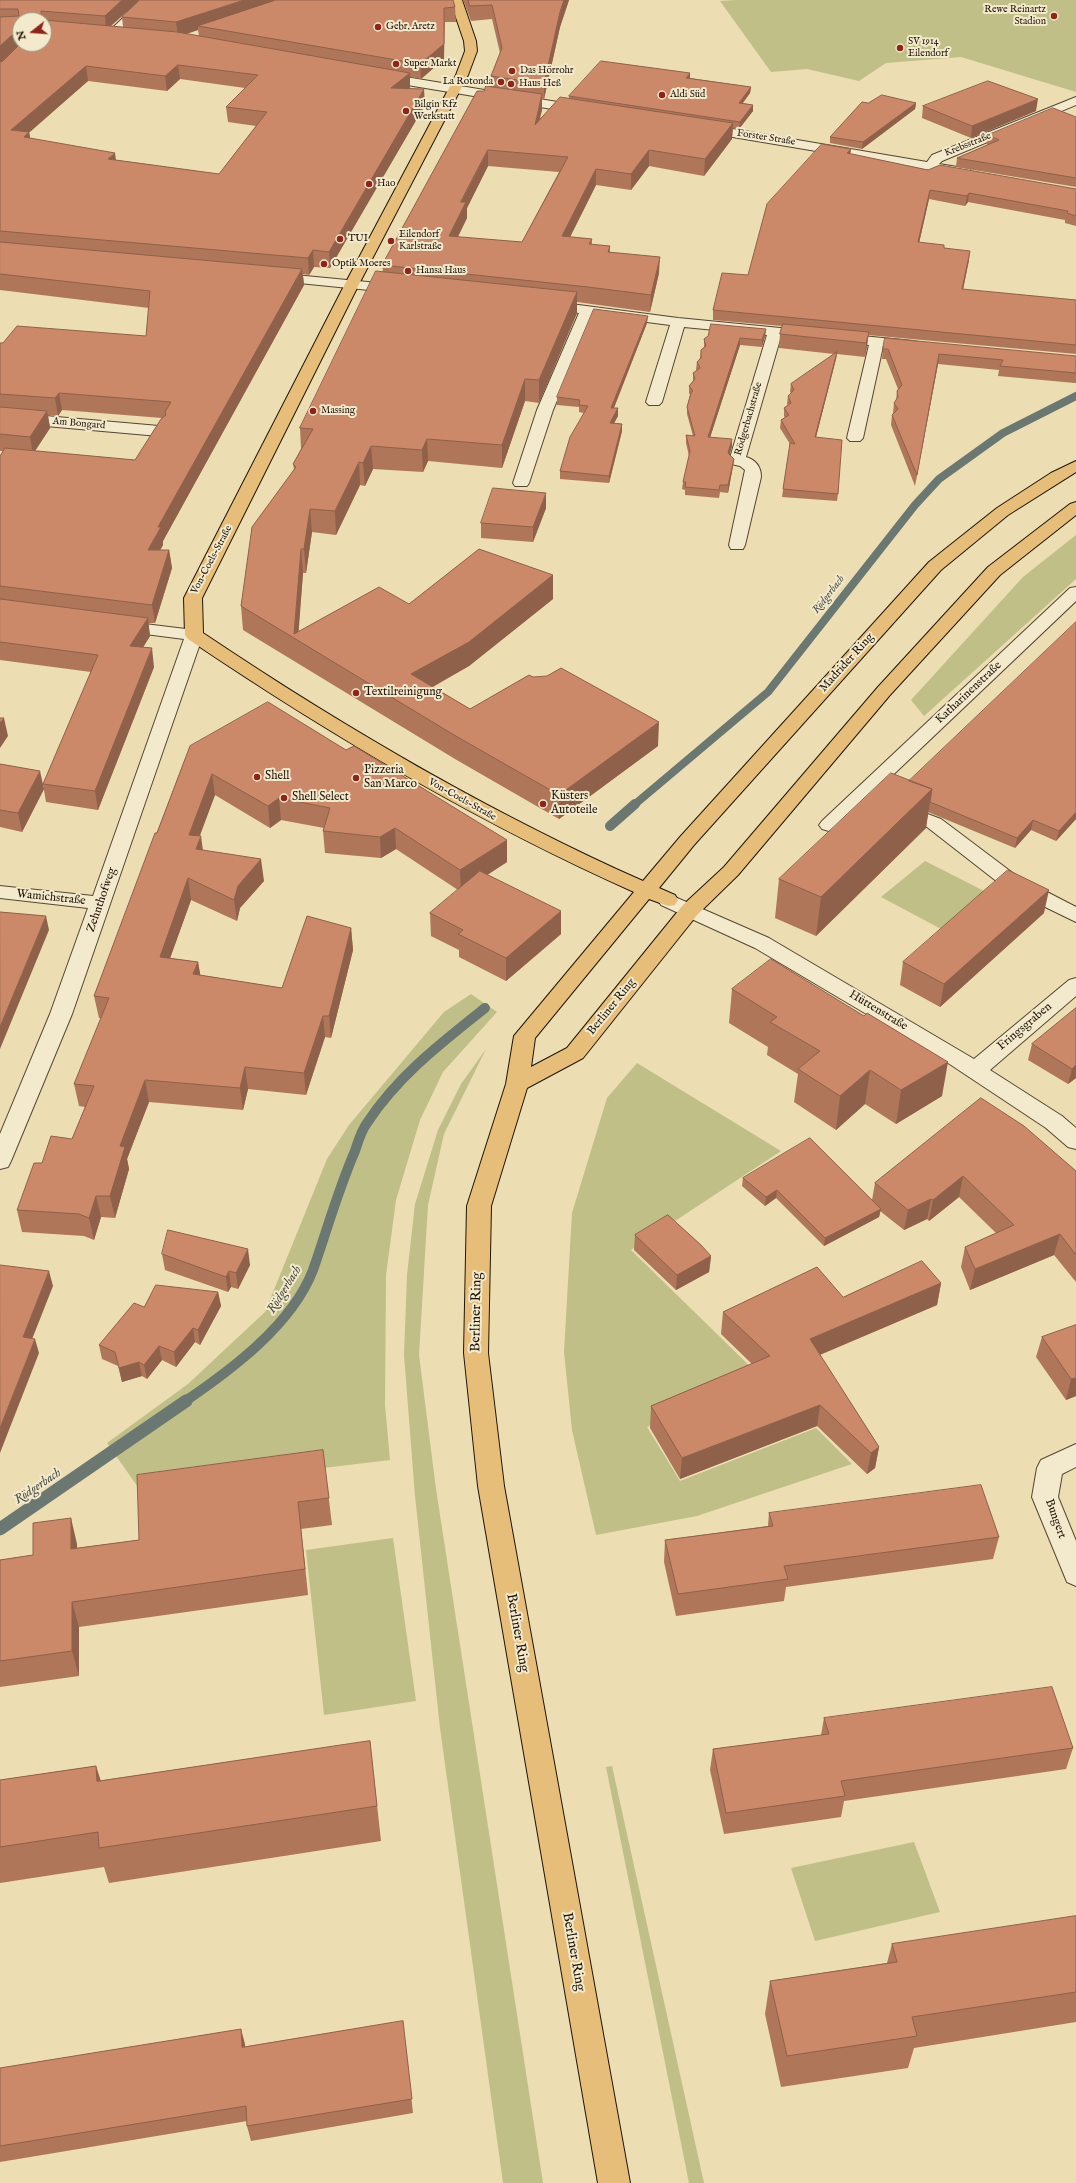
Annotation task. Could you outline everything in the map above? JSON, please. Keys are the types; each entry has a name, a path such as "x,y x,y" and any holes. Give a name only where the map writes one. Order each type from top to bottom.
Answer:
{"main road":[{"name":"Von-Coels-Straße","path":"456,0 470,41 470,51 462,75 352,284 193,598 194,636 266,685 466,804 644,890 668,900"},
{"name":"Madrider Ring","path":"644,890 935,566 962,542 1030,492 1076,466"},
{"path":"690,910 730,871 884,691 994,571 1076,507"},
{"name":"Berliner Ring","path":"614,2183 491,1486 476,1353 479,1206 518,1084 525,1036 644,890"},
{"name":"Berliner Ring","path":"518,1084 575,1053 690,910"}],"street":[{"path":"110,36 148,0"},
{"path":"95,35 125,37"},
{"path":"372,76 598,113"},
{"name":"Krebsstraße","path":"930,166 937,158 1076,101"},
{"name":"Forster Straße","path":"692,127 930,166 976,175"},
{"path":"257,276 415,291"},
{"path":"533,304 588,309 678,322 930,347"},
{"path":"521,483 545,410 588,309"},
{"path":"654,402 678,322"},
{"name":"Rödgerbachstraße","path":"737,545 753,477 753,469 745,462 737,461 775,331"},
{"path":"855,438 877,342"},
{"name":"Am Bongard","path":"0,417 159,431"},
{"name":"Katharinenstraße","path":"829,825 1076,592"},
{"path":"102,623 194,636"},
{"name":"Zehnthofweg","path":"0,1161 61,1014 194,636"},
{"path":"862,794 934,823 1011,882 1076,915"},
{"name":"Wamichstraße","path":"0,892 101,902"},
{"name":"Hüttenstraße","path":"668,900 762,943 976,1070 1054,1122 1076,1141"},
{"name":"Fringsgraben","path":"976,1070 1076,986"},
{"name":"Bungert","path":"1076,1455 1050,1468 1045,1497 1076,1574"}],"green space":[{"name":"SV 1914 Eilendorf","path":"1076,0 1076,92 961,57 886,63 859,81 807,69 771,72 720,1"},
{"path":"1076,535 1076,579 924,716 911,700 1023,577"},
{"path":"925,861 988,893 943,930 881,897"},
{"path":"471,994 497,1012 443,1072 420,1120 396,1200 386,1275 385,1405 390,1460 140,1490 107,1443 188,1384 265,1312 327,1159 349,1125 444,1012"},
{"path":"486,1049 444,1134 428,1205 419,1355 436,1489 543,2183 503,2183 440,1728 415,1496 404,1355 407,1275 415,1204 438,1130 461,1084"},
{"path":"637,1063 781,1151 631,1250 764,1380 647,1427 680,1481 816,1428 852,1464 697,1516 596,1535 572,1430 564,1352 572,1213 607,1098"},
{"path":"393,1538 416,1701 324,1715 306,1550"},
{"path":"612,1766 704,2183 689,2183 606,1767"},
{"path":"914,1842 940,1912 815,1941 791,1868"}],"building":[{"path":"0,0 122,0 105,16 41,11 18,12 18,9 0,9"},
{"path":"140,0 244,0 176,22 122,17"},
{"path":"276,0 453,0 455,7 444,8 444,44 420,64 198,26"},
{"path":"468,0 564,0 544,84 491,76 502,48 492,5 470,6"},
{"path":"12,16 12,35 0,46 0,17"},
{"path":"52,21 177,32 410,73 391,88 424,89 329,252 313,250 308,258 0,231 0,62 12,52 52,52","holes":["178,65 258,75 226,107 267,112 219,174 108,159 115,153 24,137 29,132 11,130 86,66 165,76"]},
{"name":"Aldi Süd","path":"601,61 690,73 686,78 751,87 739,103 753,105 740,122 569,96"},
{"path":"988,81 1038,99 972,126 923,106"},
{"path":"486,86 542,94 535,125 560,97 733,123 705,159 649,150 631,174 596,169 562,236 592,239 589,244 610,246 608,252 660,257 651,295 382,265 477,91 484,91","holes":["488,150 568,157 522,242 449,236 466,202 461,202"]},
{"path":"882,95 916,103 863,142 830,137 862,102 868,103"},
{"path":"1053,108 1076,117 1076,178 957,158 999,140 988,135"},
{"path":"822,144 851,149 847,153 928,170 940,165 1076,189 1076,216 1067,213 1068,211 969,193 967,196 930,190 918,242 944,245 944,248 970,251 962,289 1076,300 1076,345 713,310 722,273 748,275 767,204"},
{"path":"0,242 302,269 158,527 161,527 148,550 169,550 152,605 0,586 0,456 5,448 135,460 161,419 166,415 165,412 171,402 59,393 55,398 0,394 0,343 3,343 17,326 146,336 150,291 0,274"},
{"path":"376,271 577,292 539,380 525,379 502,445 427,439 422,450 371,446 363,463 359,462 335,511 310,509 304,549 301,549 294,634 379,587 409,604 479,549 553,575 469,642 411,674 470,709 529,675 533,677 547,676 561,668 659,722 559,795 454,735 241,606 252,527 296,467 293,464 313,429 300,428"},
{"path":"594,309 648,316 611,408 618,408 610,423 622,424 609,476 560,471 570,437 588,406 579,405 580,400 557,397"},
{"path":"711,324 766,329 762,340 740,338 708,437 732,439 728,453 734,459 728,485 720,485 719,490 685,487 686,482 683,482 690,451 686,435 695,436 687,407 693,391 689,386 695,379 693,373 700,368 697,362 701,358 701,350 706,346 704,339 708,336"},
{"path":"783,324 869,332 866,343 780,334"},
{"path":"885,338 1076,356 1076,373 1000,366 1003,360 939,354 917,475 892,415 898,409 894,403 898,397 897,391 902,385 888,349 883,349"},
{"path":"837,352 815,437 842,440 838,494 783,489 790,443 795,444 781,420 789,415 784,408 791,403 788,396 794,390 791,384"},
{"path":"0,407 47,411 30,437 0,434"},
{"path":"493,488 546,493 533,527 481,523"},
{"path":"0,599 148,618 130,646 152,648 95,791 43,784 98,655 0,642"},
{"path":"1076,622 1076,812 1059,831 1033,820 1017,838 930,802 932,789 909,781"},
{"path":"268,702 346,750 354,746 507,840 460,870 395,828 380,837 323,831 330,808 279,798 268,806 212,774 189,835 201,836 196,849 261,859 238,886 234,900 188,878 160,957 198,962 193,974 282,988 307,916 351,928 329,1016 323,1016 304,1073 245,1067 240,1088 145,1080 120,1146 125,1147 110,1196 96,1196 89,1218 79,1214 17,1210 34,1163 42,1163 51,1136 72,1139 94,1086 74,1084 109,998 94,996 155,833 157,833 190,746"},
{"path":"0,764 40,771 18,813 0,810"},
{"path":"891,773 932,789 821,897 779,879"},
{"path":"1008,870 1049,890 944,984 903,962"},
{"path":"480,871 561,911 506,958 458,934 463,930 430,913"},
{"path":"0,912 46,916 0,1027"},
{"path":"771,959 864,1016 867,1013 948,1062 901,1090 870,1070 840,1096 798,1069 820,1051 770,1022 777,1017 732,989"},
{"path":"1076,1008 1076,1065 1072,1069 1032,1044"},
{"path":"981,1098 1024,1126 1076,1171 1076,1255 1060,1234 975,1269 965,1247 1014,1225 963,1176 933,1200 931,1199 908,1210 875,1183"},
{"path":"810,1138 881,1209 825,1238 777,1190 766,1197 743,1178"},
{"path":"668,1215 711,1256 677,1275 635,1235"},
{"path":"168,1230 248,1249 236,1273 229,1271 226,1277 162,1254"},
{"path":"922,1261 941,1283 810,1339 879,1447 871,1453 820,1405 682,1458 651,1406 770,1356 723,1312 817,1267 843,1297"},
{"path":"0,1265 49,1271 23,1337 35,1339 0,1428"},
{"path":"156,1285 218,1292 198,1330 193,1328 174,1352 159,1346 144,1365 139,1362 119,1368 115,1352 99,1345 134,1303 144,1307"},
{"path":"1076,1325 1076,1378 1071,1379 1042,1337"},
{"path":"323,1450 329,1498 298,1502 305,1569 72,1602 72,1651 0,1661 0,1560 33,1555 33,1523 71,1518 71,1549 139,1540 137,1475"},
{"path":"981,1485 999,1537 784,1566 788,1579 678,1594 665,1540 773,1526 769,1513"},
{"path":"1052,1687 1073,1748 841,1781 845,1796 726,1813 713,1749 829,1734 824,1718"},
{"path":"370,1741 377,1806 99,1848 98,1832 0,1847 0,1780 96,1766 97,1781"},
{"path":"1076,1916 1076,1992 912,2017 917,2036 787,2056 770,1981 897,1962 892,1944"},
{"path":"403,2021 412,2099 247,2126 246,2106 0,2146 0,2068 241,2029 242,2047"}],"waterway":[{"name":"Rödgerbach","path":"634,805 768,692 915,505 939,479 1003,433 1076,396"},
{"name":"Rödgerbach","path":"610,826 635,804"},
{"name":"Rödgerbach","path":"184,1402 240,1361 258,1345 291,1309 313,1270 343,1180 365,1126 379,1106 406,1075 437,1047 485,1008"},
{"name":"Rödgerbach","path":"0,1529 186,1401"}],"place":[{"name":"Rewe Reinartz Stadion","path":"1054,16"},
{"name":"Gebr. Aretz","path":"378,27"},
{"name":"SV 1914 Eilendorf","path":"900,48"},
{"name":"Super Markt","path":"396,64"},
{"name":"Das Hörrohr","path":"512,71"},
{"name":"La Rotonda","path":"501,82"},
{"name":"Haus Heß","path":"511,84"},
{"name":"Aldi Süd","path":"662,95"},
{"name":"Bilgin Kfz Werkstatt","path":"406,111"},
{"name":"Hao","path":"369,184"},
{"name":"TUI","path":"340,239"},
{"name":"Eilendorf Karlstraße","path":"391,241"},
{"name":"Optik Moeres","path":"324,264"},
{"name":"Hansa Haus","path":"408,271"},
{"name":"Massing","path":"313,411"},
{"name":"Textilreinigung","path":"356,693"},
{"name":"Shell","path":"257,777"},
{"name":"Pizzeria San Marco","path":"356,778"},
{"name":"Shell Select","path":"284,798"},
{"name":"Küsters Autoteile","path":"543,804"}]}
